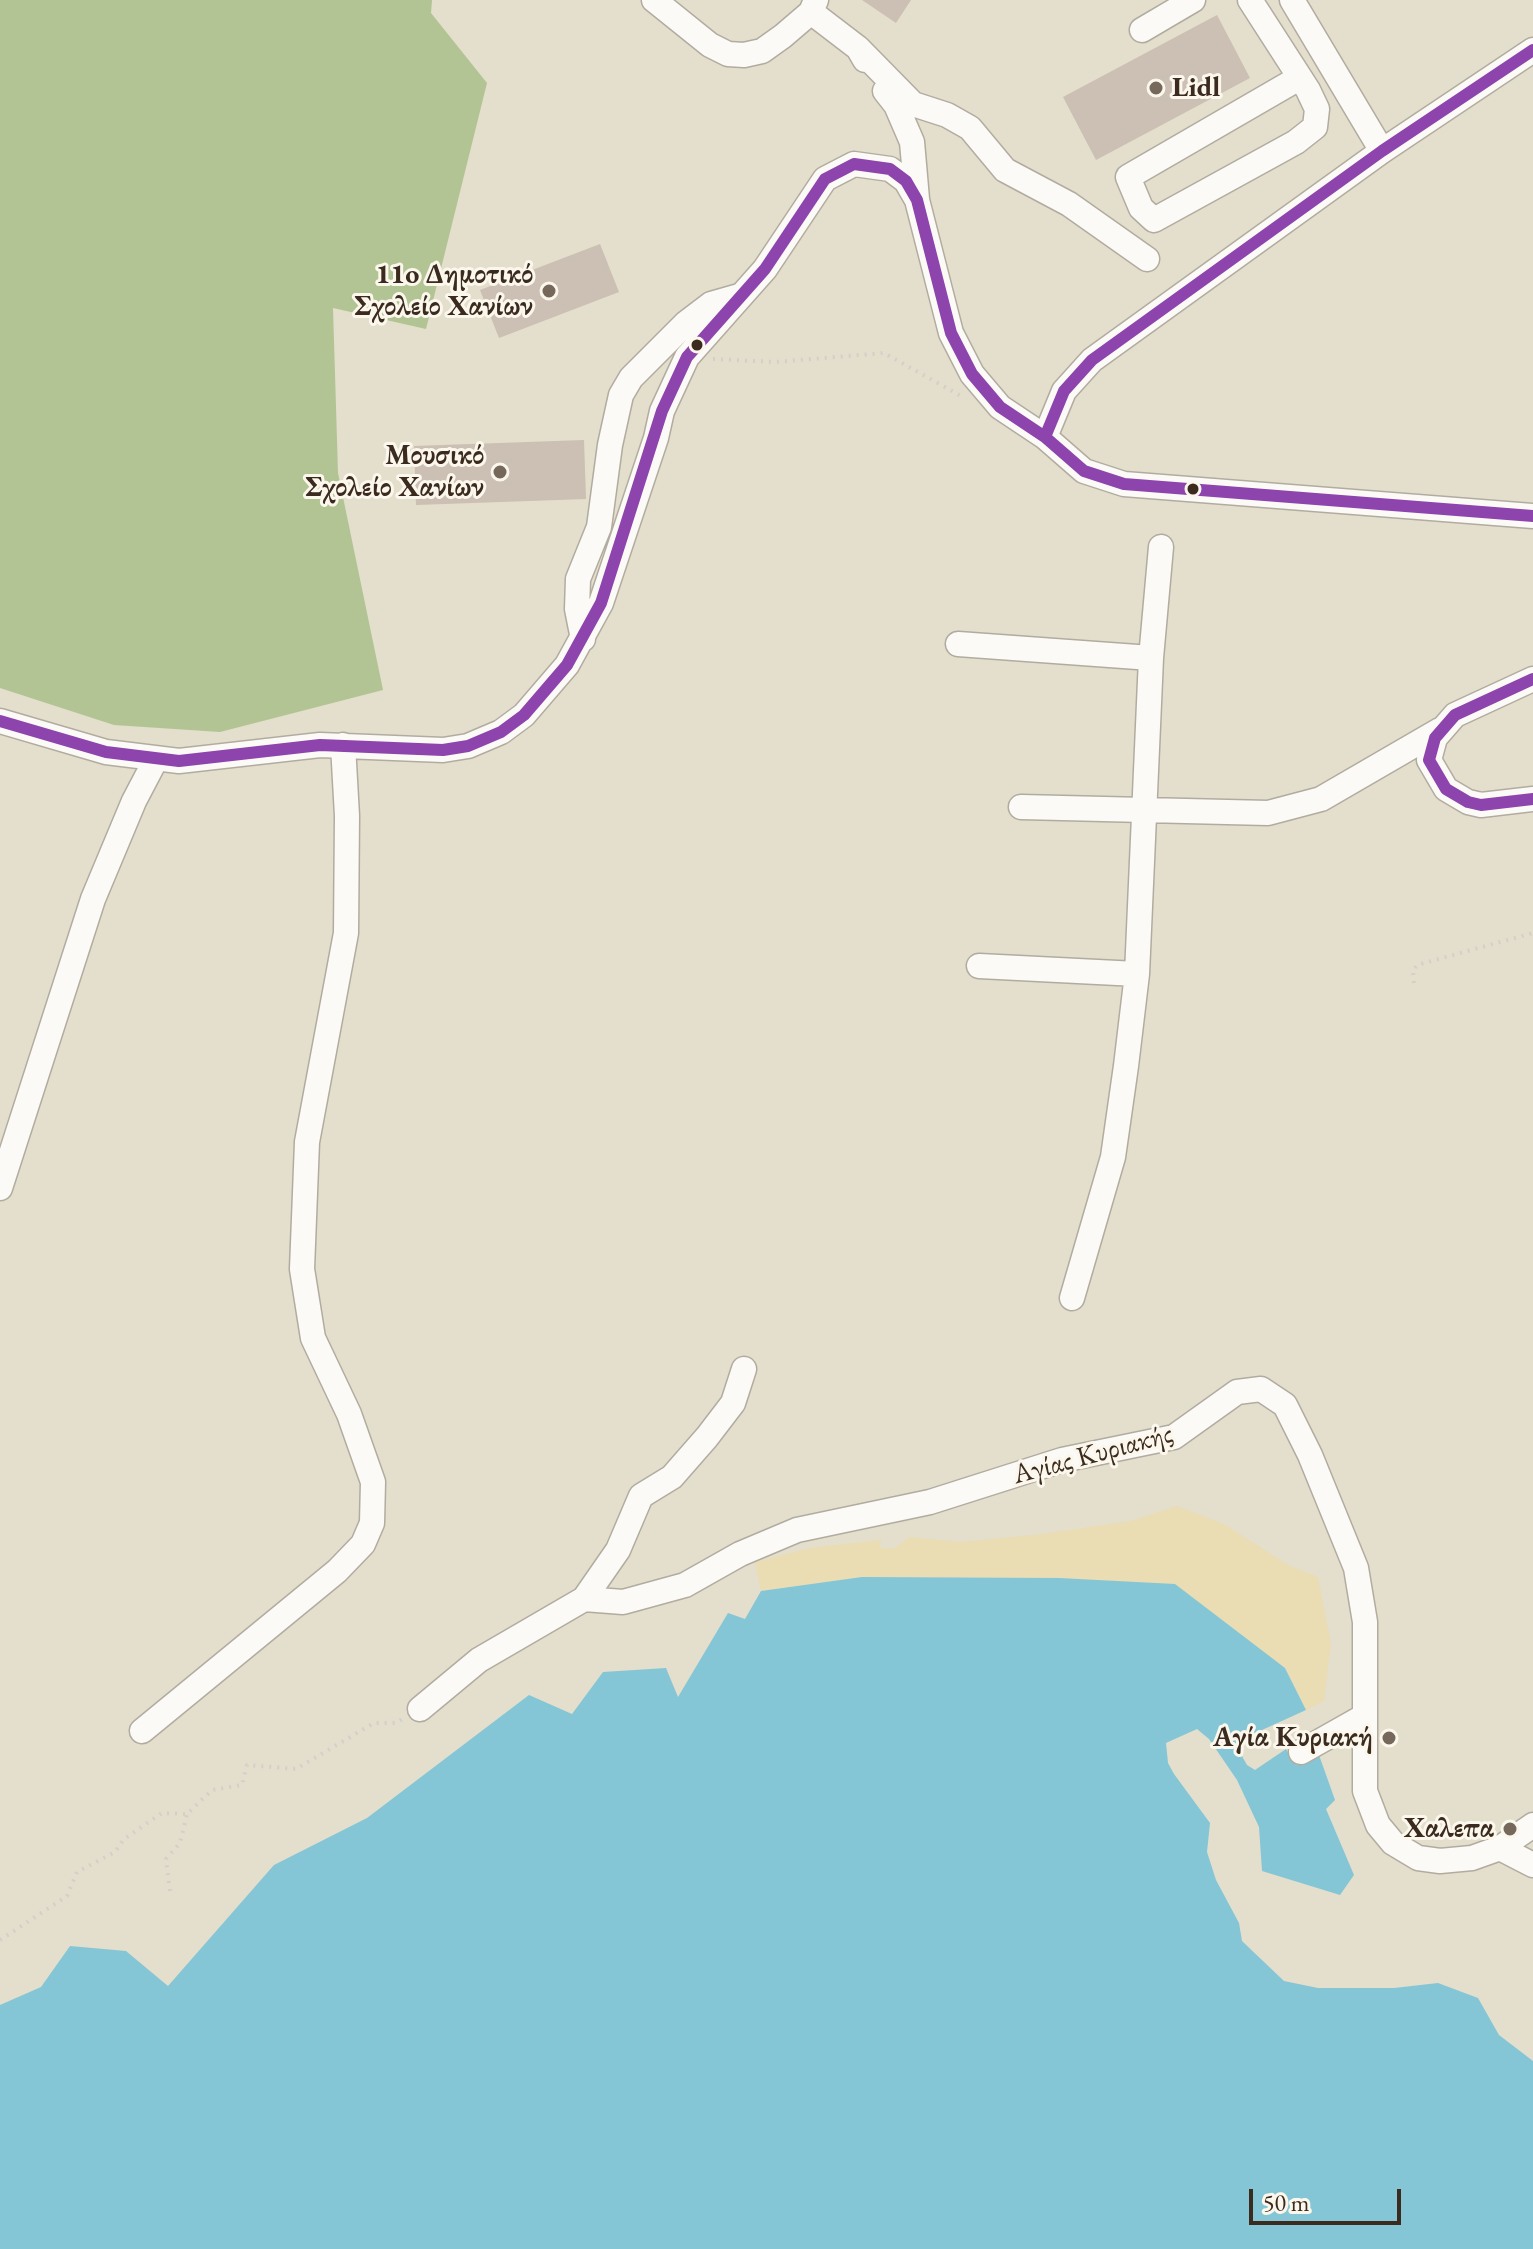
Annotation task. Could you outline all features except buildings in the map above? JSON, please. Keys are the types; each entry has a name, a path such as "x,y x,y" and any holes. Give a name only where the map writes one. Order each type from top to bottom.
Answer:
{"street":[{"path":"654,0 710,45 728,54 762,51 814,6 913,104 947,115 970,128 1005,170 1069,204 1147,259"},
{"path":"1142,30 1193,0"},
{"path":"1250,0 1304,84 1317,118 1315,127 1307,135 1154,220 1141,208 1128,177 1304,84 1338,73"},
{"path":"1292,0 1382,151"},
{"path":"858,48 907,127 915,159 917,200 938,290 960,355 1000,407 1045,437 1084,471 1124,484 1533,516"},
{"path":"1045,437 1064,391 1092,360 1382,151 1533,50"},
{"path":"0,721 106,752 155,761 207,759 267,749 343,745 443,750 487,739 524,715 567,665 583,639 610,581 662,411 687,357 765,269 825,179 838,169 865,163 890,169 906,181 917,200"},
{"path":"583,639 577,609 578,579 599,527 610,445 621,395 631,378 686,323 711,304 739,296"},
{"path":"1072,1298 1113,1157 1137,974 1151,658 1161,547"},
{"path":"958,644 1151,658"},
{"path":"1021,807 1143,808 1226,813 1268,813 1294,808 1321,799 1440,730 1455,715 1533,679"},
{"path":"1440,730 1429,760 1446,789 1458,798 1481,805 1533,799"},
{"path":"142,1731 337,1571 363,1544 372,1523 373,1482 354,1427 313,1338 302,1269 307,1142 346,933 347,816 343,745"},
{"path":"0,1188 93,899 134,801 155,761"},
{"path":"979,966 1137,974"},
{"path":"420,1709 479,1660 584,1599 618,1550 641,1496 672,1477 707,1437 733,1403 744,1369"},
{"name":"Αγίας Κυριακής","path":"584,1599 623,1602 685,1585 740,1554 797,1530 930,1502 1062,1460 1174,1437 1237,1392 1261,1389 1285,1405 1310,1455 1356,1568 1365,1622 1365,1791 1378,1825 1393,1843 1418,1858 1440,1861 1472,1858 1500,1848 1533,1825"},
{"path":"1301,1752 1363,1717"},
{"path":"1500,1848 1533,1865"}],"path":[{"path":"687,357 775,362 884,353 966,399"},
{"path":"1414,983 1413,970 1417,965 1533,933"},
{"path":"170,1891 166,1859 180,1843 187,1814 212,1790 242,1785 247,1765 296,1769 374,1723 396,1723 420,1709"},
{"path":"0,1940 67,1896 77,1872 115,1852 124,1839 162,1813 187,1814"}],"green space":[{"path":"0,0 432,0 431,13 487,83 426,329 333,308 338,473 383,690 220,732 114,725 0,688"}],"sand":[{"path":"1177,1506 1224,1524 1288,1565 1318,1577 1331,1643 1324,1701 1306,1710 1285,1667 1059,1578 862,1577 761,1591 755,1562 810,1548 881,1540 880,1548 894,1548 910,1537 961,1542 1043,1534 1131,1521"}],"water":[{"path":"862,1577 1059,1578 1175,1584 1285,1668 1306,1710 1251,1735 1240,1743 1239,1751 1247,1765 1255,1770 1286,1749 1296,1765 1319,1755 1335,1800 1326,1809 1354,1875 1340,1895 1262,1871 1259,1827 1237,1780 1209,1739 1197,1729 1166,1743 1168,1763 1174,1774 1210,1823 1207,1852 1216,1880 1239,1923 1242,1941 1284,1981 1318,1988 1394,1988 1438,1983 1478,1998 1499,2035 1533,2061 1533,2249 0,2249 0,2005 41,1987 70,1946 126,1951 168,1986 274,1865 367,1818 529,1695 572,1714 603,1672 666,1668 678,1697 728,1613 745,1619 761,1591"}],"transit line":[{"path":"1045,437 1064,391 1092,360 1382,151 1533,50"},
{"path":"0,721 106,752 179,761 320,745 443,750 468,746 501,732 524,715 567,665 601,603 662,411 687,357 765,269 825,179 854,164 890,169 906,181 917,200 951,333 972,374 1000,407 1045,437 1084,471 1124,484 1533,516"},
{"path":"1533,679 1455,715 1435,738 1429,760 1446,789 1468,802 1481,805 1533,799"}],"place":[{"name":"Lidl","path":"1156,88"},
{"name":"11o Δημοτικό Σχολείο Χανίων","path":"549,291"},
{"name":"Μουσικό Σχολείο Χανίων","path":"500,472"},
{"name":"Αγία Κυριακή","path":"1389,1738"},
{"name":"Χαλεπα","path":"1510,1829"}]}
